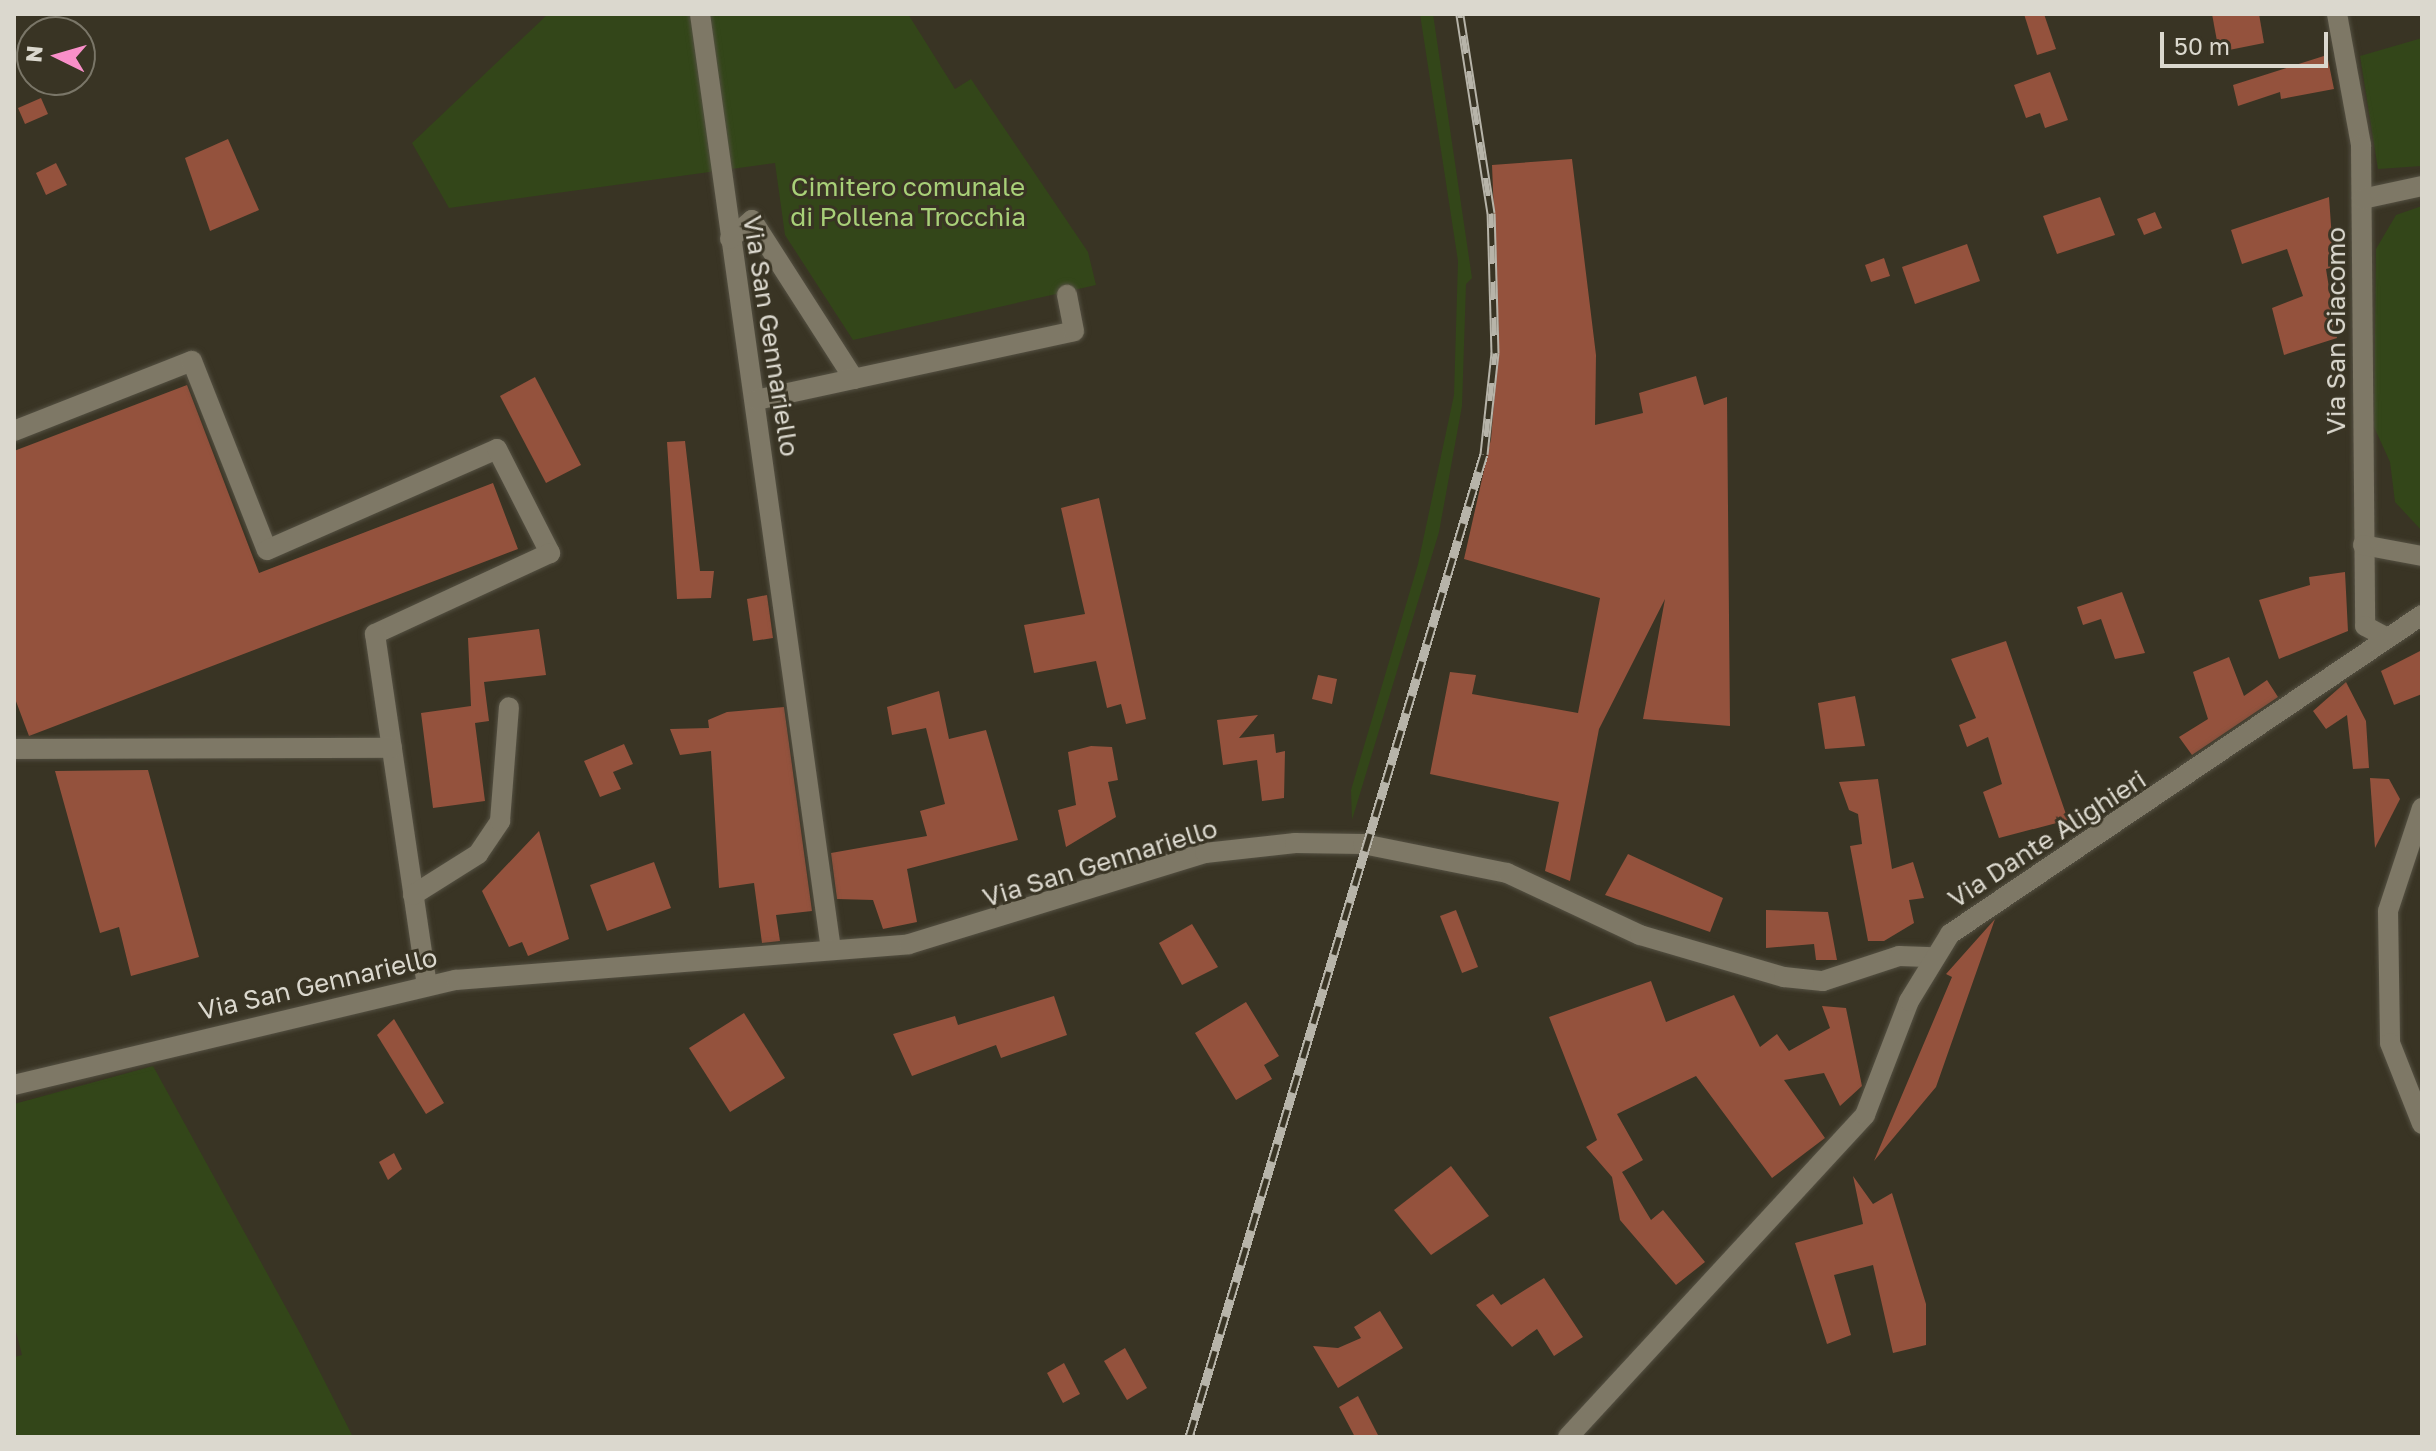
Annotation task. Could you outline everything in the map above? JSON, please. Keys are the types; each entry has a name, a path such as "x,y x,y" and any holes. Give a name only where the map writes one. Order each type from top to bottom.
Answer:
{"street":[{"name":"Via San Gennariello","path":"700,14 831,950"},
{"name":"Via San Giacomo","path":"2337,14 2361,145 2365,626"},
{"path":"2362,199 2422,186"},
{"path":"730,239 752,220 854,379"},
{"path":"756,400 1074,331 1067,295"},
{"path":"14,431 192,361 267,550 497,449 550,553 375,634 427,985"},
{"path":"2363,545 2390,544 2422,556"},
{"name":"Via Dante Alighieri","path":"1568,1437 1865,1115 1934,957 1950,934 2422,615"},
{"path":"2344,670 2365,626 2386,637"},
{"path":"413,895 478,854 500,821 509,707"},
{"path":"14,749 392,748"},
{"path":"2422,808 2399,862 2388,925 2390,1043 2422,1124"},
{"name":"Via San Gennariello","path":"14,1085 427,985 831,950 940,937 1205,853 1295,843 1363,844 1507,873 1640,935 1784,977 1823,981 1899,956 1934,957"}],"green space":[{"name":"Cimitero comunale di Pollena Trocchia","path":"548,14 908,14 955,89 971,79 1088,252 1096,285 853,340 785,235 775,163 449,208 412,143"},
{"path":"1420,14 1433,14 1472,278 1466,284 1462,406 1439,532 1352,820 1351,790 1418,564 1454,395 1458,261"},
{"path":"2422,38 2422,166 2378,169 2360,56"},
{"path":"2422,206 2422,531 2395,502 2390,462 2374,427 2376,249 2396,215"},
{"path":"153,1066 301,1335 353,1437 14,1437 14,1357 22,1355 14,1324 14,1104"}],"building":[{"path":"2024,14 2044,14 2056,49 2037,55"},
{"path":"2212,14 2259,14 2264,43 2219,52"},
{"path":"2327,55 2334,89 2281,99 2280,92 2238,106 2233,85"},
{"path":"2050,72 2068,120 2045,128 2040,113 2026,118 2014,85"},
{"path":"41,98 48,114 25,124 18,108"},
{"path":"228,139 259,210 210,231 185,158"},
{"path":"1572,159 1596,355 1595,425 1643,413 1639,393 1696,376 1704,405 1727,397 1730,726 1643,719 1665,599 1599,729 1570,881 1545,871 1559,802 1430,774 1450,672 1476,675 1472,694 1578,713 1600,598 1464,559 1491,439 1499,340 1492,165"},
{"path":"56,163 67,185 46,195 36,173"},
{"path":"2100,197 2115,235 2057,254 2043,216"},
{"path":"2329,197 2334,267 2326,269 2337,338 2284,355 2272,308 2303,296 2287,249 2242,264 2231,230"},
{"path":"2155,212 2162,228 2144,235 2137,219"},
{"path":"1967,244 1980,281 1915,304 1902,267"},
{"path":"1884,258 1890,276 1871,282 1865,265"},
{"path":"535,377 581,465 546,483 500,396"},
{"path":"187,385 259,573 493,483 518,549 29,736 14,696 14,451"},
{"path":"685,441 700,571 714,571 711,598 677,599 667,442"},
{"path":"1099,498 1146,719 1126,724 1121,704 1107,708 1096,661 1034,673 1024,625 1085,614 1061,508"},
{"path":"2345,572 2348,631 2279,659 2259,600 2310,585 2309,577"},
{"path":"2122,592 2145,653 2115,659 2101,619 2083,625 2077,607"},
{"path":"767,595 773,638 753,641 747,599"},
{"path":"539,629 546,675 484,682 489,721 475,723 485,801 433,808 421,713 471,706 468,638"},
{"path":"2006,641 2068,820 1999,838 1983,792 2002,784 1988,737 1967,747 1959,725 1976,718 1951,659"},
{"path":"2422,650 2422,694 2394,705 2381,671"},
{"path":"2229,657 2244,696 2267,680 2278,697 2192,755 2179,737 2208,719 2193,672"},
{"path":"1318,675 1337,679 1332,704 1312,699"},
{"path":"2346,682 2366,721 2369,768 2353,769 2347,715 2326,729 2313,711"},
{"path":"939,691 949,739 986,730 1018,840 907,869 917,922 883,929 873,900 837,899 831,853 927,836 920,811 945,804 926,728 892,735 887,707"},
{"path":"1855,696 1865,746 1825,749 1818,703"},
{"path":"784,707 812,911 776,915 780,941 762,943 754,883 719,888 711,751 680,755 670,729 709,728 708,720 727,712"},
{"path":"1258,715 1239,738 1274,734 1276,753 1285,751 1284,798 1262,801 1257,760 1223,765 1217,720"},
{"path":"624,744 633,764 613,772 621,789 600,797 584,761"},
{"path":"1091,746 1112,747 1118,780 1108,782 1116,817 1066,847 1058,810 1076,805 1068,752"},
{"path":"148,770 199,957 131,976 119,927 100,933 55,771"},
{"path":"2370,778 2389,779 2400,799 2375,848"},
{"path":"1878,779 1892,869 1913,862 1924,898 1909,900 1914,923 1884,941 1868,941 1850,846 1862,844 1858,814 1849,810 1839,782"},
{"path":"539,831 569,939 528,956 522,942 509,947 482,891"},
{"path":"1628,854 1723,898 1710,932 1605,895"},
{"path":"654,862 671,908 607,931 590,885"},
{"path":"1456,910 1478,967 1462,973 1440,916"},
{"path":"1766,910 1828,912 1837,960 1816,960 1814,944 1766,948"},
{"path":"1995,919 1936,1087 1874,1161 1952,977 1946,974"},
{"path":"1192,924 1218,967 1182,985 1159,943"},
{"path":"1651,981 1666,1022 1734,995 1760,1047 1777,1034 1789,1051 1830,1028 1822,1006 1846,1008 1862,1086 1840,1106 1824,1073 1784,1080 1825,1138 1772,1178 1696,1076 1617,1114 1643,1160 1622,1172 1651,1220 1663,1210 1705,1262 1676,1285 1620,1220 1612,1177 1586,1147 1597,1140 1549,1017"},
{"path":"1054,996 1067,1035 1001,1058 996,1045 912,1076 893,1034 955,1016 958,1025"},
{"path":"1246,1002 1279,1056 1264,1065 1272,1079 1236,1100 1195,1033"},
{"path":"744,1013 785,1078 730,1112 689,1048"},
{"path":"394,1019 444,1103 426,1114 377,1035"},
{"path":"394,1153 402,1169 388,1180 379,1162"},
{"path":"1451,1166 1489,1216 1431,1255 1394,1210"},
{"path":"1853,1176 1873,1204 1892,1193 1926,1304 1926,1345 1893,1353 1873,1265 1834,1275 1851,1335 1827,1344 1795,1243 1863,1224"},
{"path":"1544,1278 1583,1337 1554,1356 1537,1329 1512,1347 1476,1305 1493,1294 1501,1305"},
{"path":"1380,1311 1403,1348 1338,1388 1313,1346 1338,1348 1361,1338 1354,1327"},
{"path":"1125,1348 1147,1388 1127,1400 1104,1361"},
{"path":"1064,1363 1080,1394 1063,1403 1047,1373"},
{"path":"1358,1396 1379,1437 1355,1437 1339,1407"}],"railway":[{"path":"1189,1437 1484,454 1495,353 1491,213 1460,14"}]}
